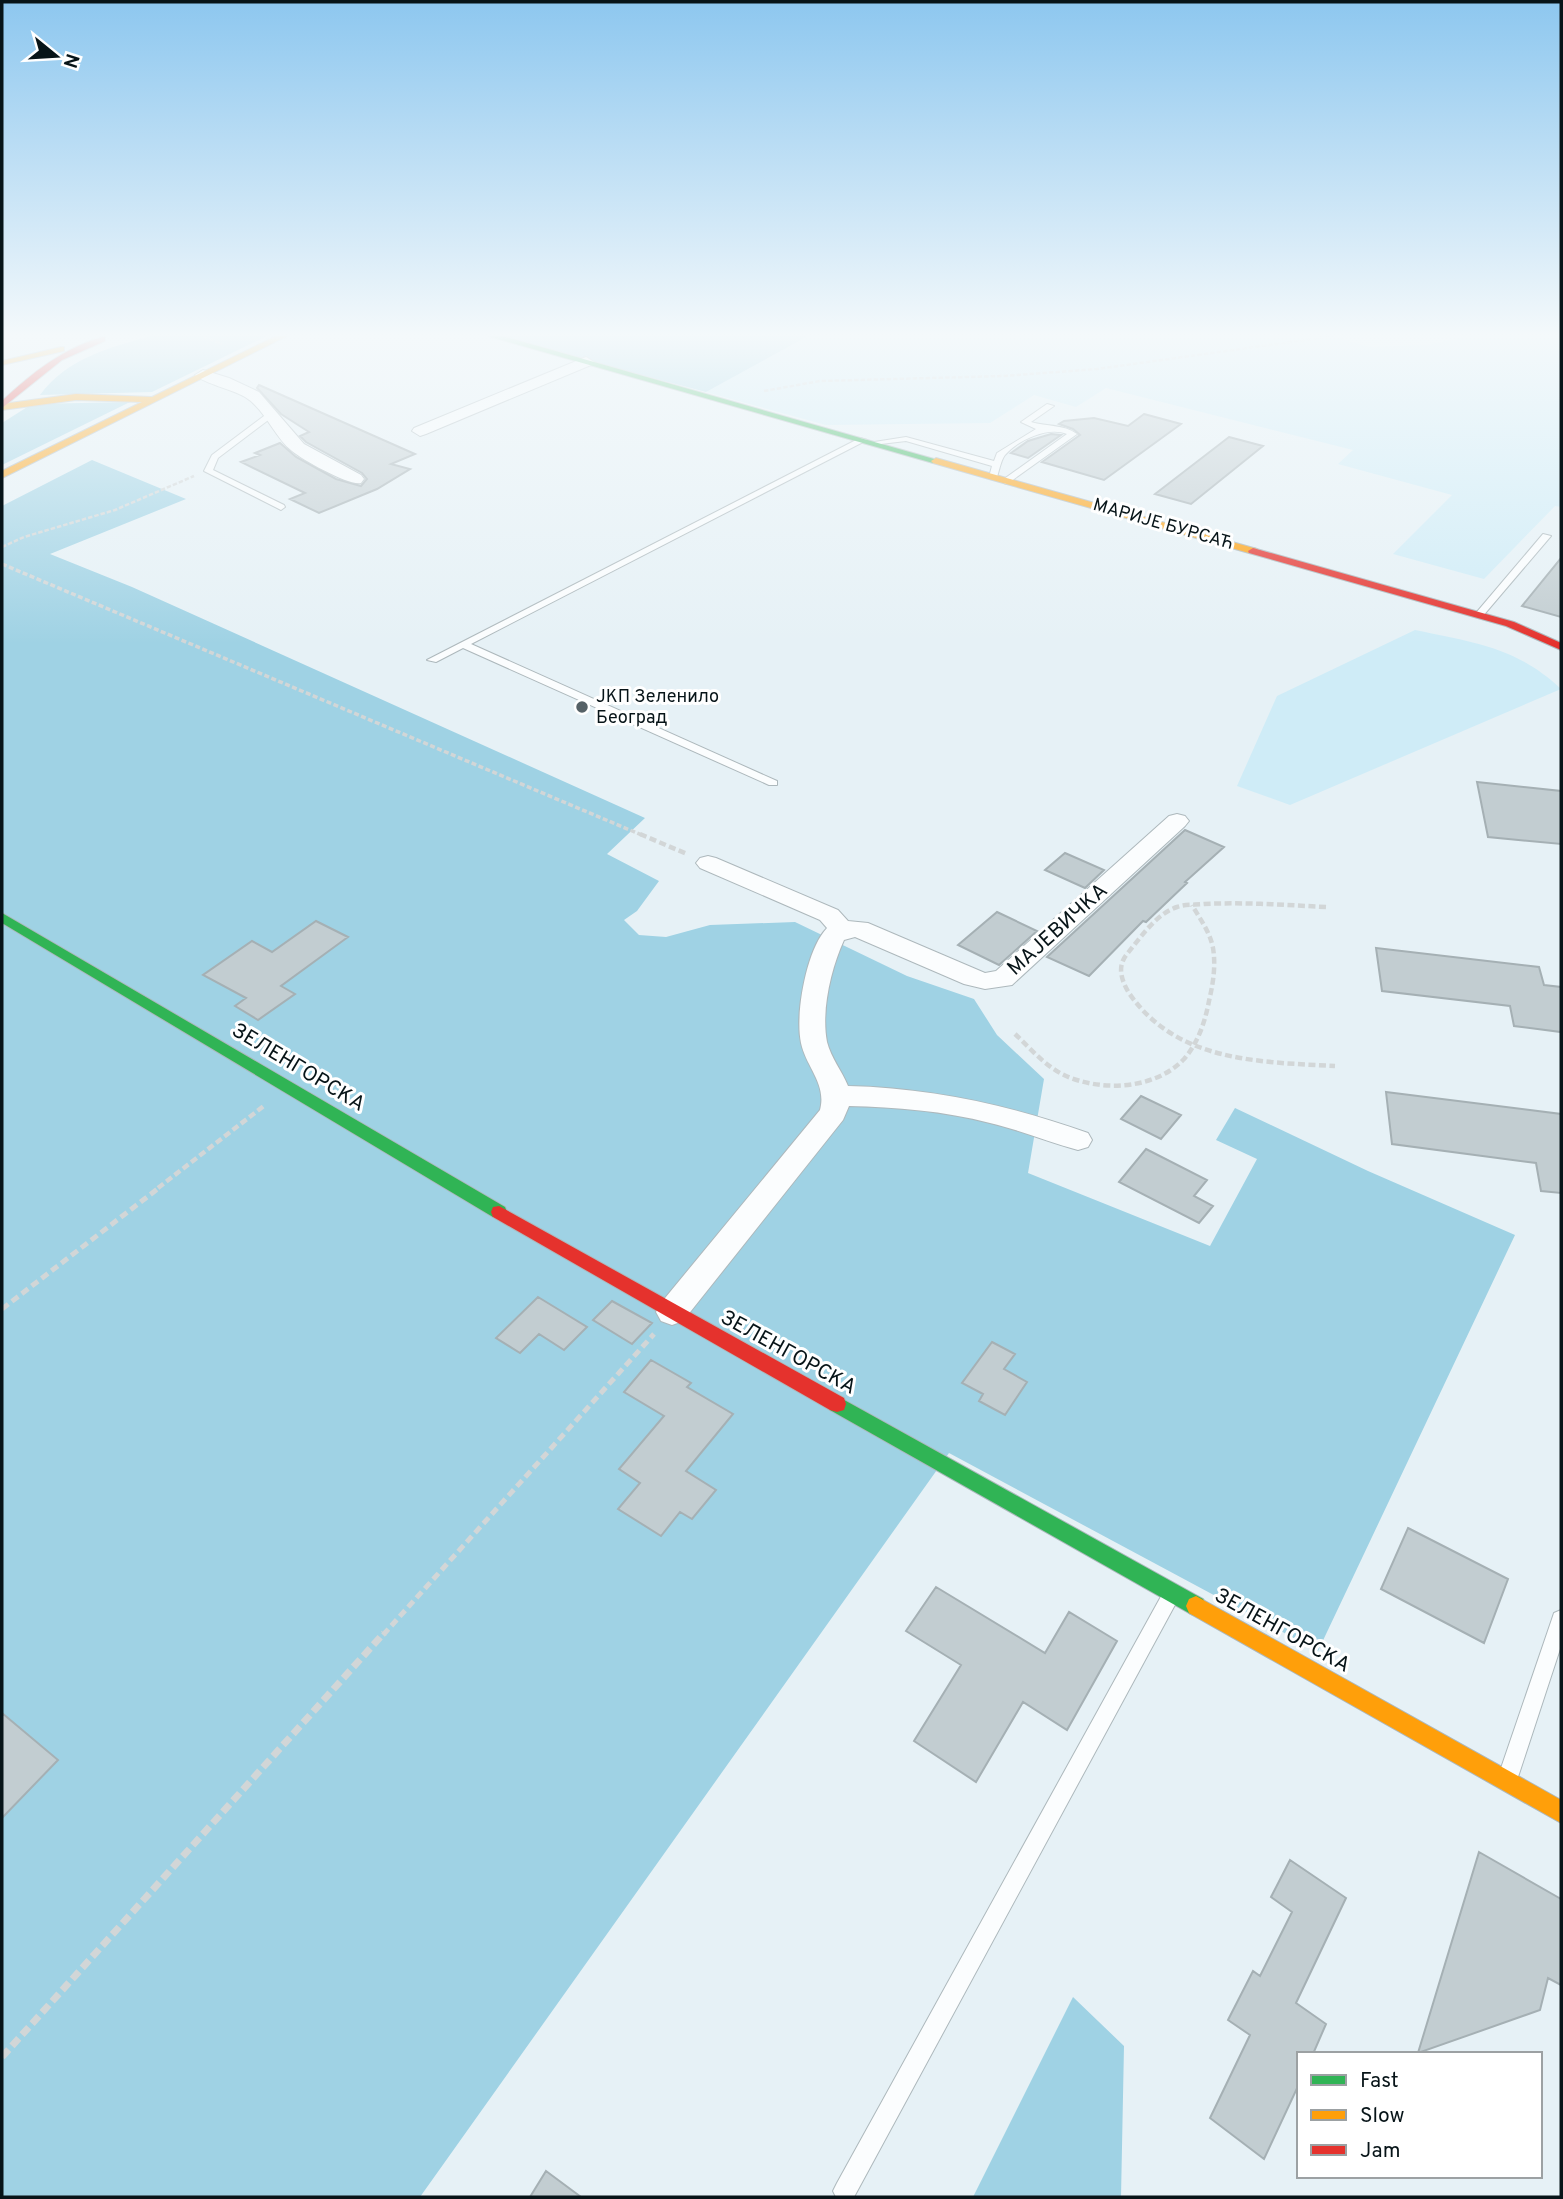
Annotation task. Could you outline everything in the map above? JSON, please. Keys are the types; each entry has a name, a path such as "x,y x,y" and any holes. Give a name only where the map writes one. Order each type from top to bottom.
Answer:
{"main road":[{"path":"2,475 75,439"},
{"name":"МАРИЈЕ БУРСАЋ","path":"855,439 999,474 1510,624 1561,647"},
{"name":"ЗЕЛЕНГОРСКА","path":"2,917 548,1241 1561,1812"}],"street":[{"path":"290,439 298,448 355,479"},
{"name":"МАРИЈЕ БУРСАЋ","path":"1510,624 1561,638"},
{"name":"МАЈЕВИЧКА","path":"708,863 829,915 842,930 859,929 985,982 1003,979 1177,821"},
{"path":"672,1312 831,1116 837,1096 834,1083 815,1045 814,1008 831,940 842,930"},
{"path":"837,1096 900,1098 965,1105 1016,1117 1078,1140"}],"lane":[{"path":"238,439 215,457 208,471 281,508"},
{"path":"999,474 1000,455 1025,439"},
{"path":"999,474 1064,439"},
{"path":"432,660 867,442"},
{"path":"1479,615 1546,536"},
{"path":"463,644 773,783"},
{"path":"845,2190 1172,1593"},
{"path":"1506,1782 1561,1619"}],"path":[{"path":"2,547 24,537 122,507 208,471"},
{"path":"2,564 708,863"},
{"path":"1326,908 1264,903 1192,905 1174,909 1124,957 1120,969 1127,991 1139,1008 1167,1032 1194,1046 1244,1057 1335,1066"},
{"path":"1015,1034 1056,1071 1097,1084 1139,1084 1158,1078 1187,1058 1209,1006 1214,952 1192,905"},
{"path":"2,1309 288,1087"},
{"path":"2,2057 672,1312"}],"shaded area":[{"path":"2,439 56,439 2,465"},
{"path":"1308,439 1561,439 1561,507 1555,506 1484,579 1393,554 1452,495 1338,464 1353,450"},
{"path":"92,460 186,499 50,554 132,587 645,818 607,854 659,881 637,911 624,920 639,935 666,937 710,925 795,922 907,976 974,999 997,1035 1044,1079 1028,1173 1210,1246 1257,1159 1216,1140 1235,1108 1368,1171 1515,1235 1318,1651 949,1453 420,2197 2,2197 2,506"},
{"path":"1415,630 1493,648 1528,664 1561,689 1290,805 1237,786 1277,696"},
{"path":"1073,1997 1124,2046 1121,2197 973,2197"}],"building":[{"path":"303,439 380,439 415,454 391,464 410,469 377,489 319,513 290,499 305,493 241,462 280,443 296,457 336,479 361,486 367,479 362,473"},
{"path":"1056,439 1028,458 1011,453 1028,441"},
{"path":"1075,439 1161,439 1104,480 1042,462"},
{"path":"1227,439 1263,446 1191,504 1155,494"},
{"path":"1561,558 1561,617 1522,606"},
{"path":"1477,782 1561,791 1561,844 1488,837"},
{"path":"1185,830 1224,847 1146,922 1143,921 1089,976 1047,957"},
{"path":"1065,853 1104,870 1085,888 1045,870"},
{"path":"997,912 1037,931 999,965 958,945"},
{"path":"316,921 348,937 281,986 295,994 258,1020 235,1006 246,998 203,975 252,941 272,952"},
{"path":"1376,948 1539,967 1544,985 1561,987 1561,1032 1514,1026 1510,1006 1382,991"},
{"path":"1386,1092 1561,1114 1561,1193 1541,1191 1536,1163 1392,1144"},
{"path":"1141,1096 1181,1115 1161,1139 1121,1119"},
{"path":"1146,1149 1207,1180 1194,1196 1213,1206 1199,1223 1119,1182"},
{"path":"538,1297 587,1327 564,1350 539,1334 520,1353 496,1338"},
{"path":"612,1301 652,1323 632,1344 593,1320"},
{"path":"992,1342 1015,1354 1004,1369 1027,1382 1005,1415 979,1401 983,1394 962,1383"},
{"path":"651,1360 691,1383 687,1387 733,1414 686,1471 716,1490 692,1519 680,1512 661,1536 618,1509 640,1483 619,1469 664,1416 624,1392"},
{"path":"1408,1528 1508,1579 1484,1643 1381,1589"},
{"path":"936,1587 1045,1653 1069,1612 1117,1641 1067,1730 1023,1702 976,1782 914,1741 961,1665 906,1631"},
{"path":"2,1713 58,1760 2,1818"},
{"path":"1479,1852 1561,1899 1561,1985 1548,1978 1540,2010 1418,2052"},
{"path":"1290,1860 1346,1898 1296,2003 1326,2024 1314,2052 1297,2052 1297,2088 1264,2159 1210,2118 1250,2035 1228,2020 1253,1971 1260,1976 1292,1912 1271,1897"},
{"path":"546,2171 581,2197 530,2197"}],"traffic: fast":[{"path":"857,439 936,461"},
{"path":"2,917 499,1212"},
{"path":"837,1404 1196,1606"}],"traffic: slow":[{"path":"2,475 76,439"},
{"path":"936,461 1253,551"},
{"path":"1196,1606 1561,1812"}],"traffic: jam":[{"path":"1253,551 1510,624 1561,647"},
{"path":"499,1212 837,1404"}],"place":[{"name":"ЈКП Зеленило Београд","path":"582,707"}]}
